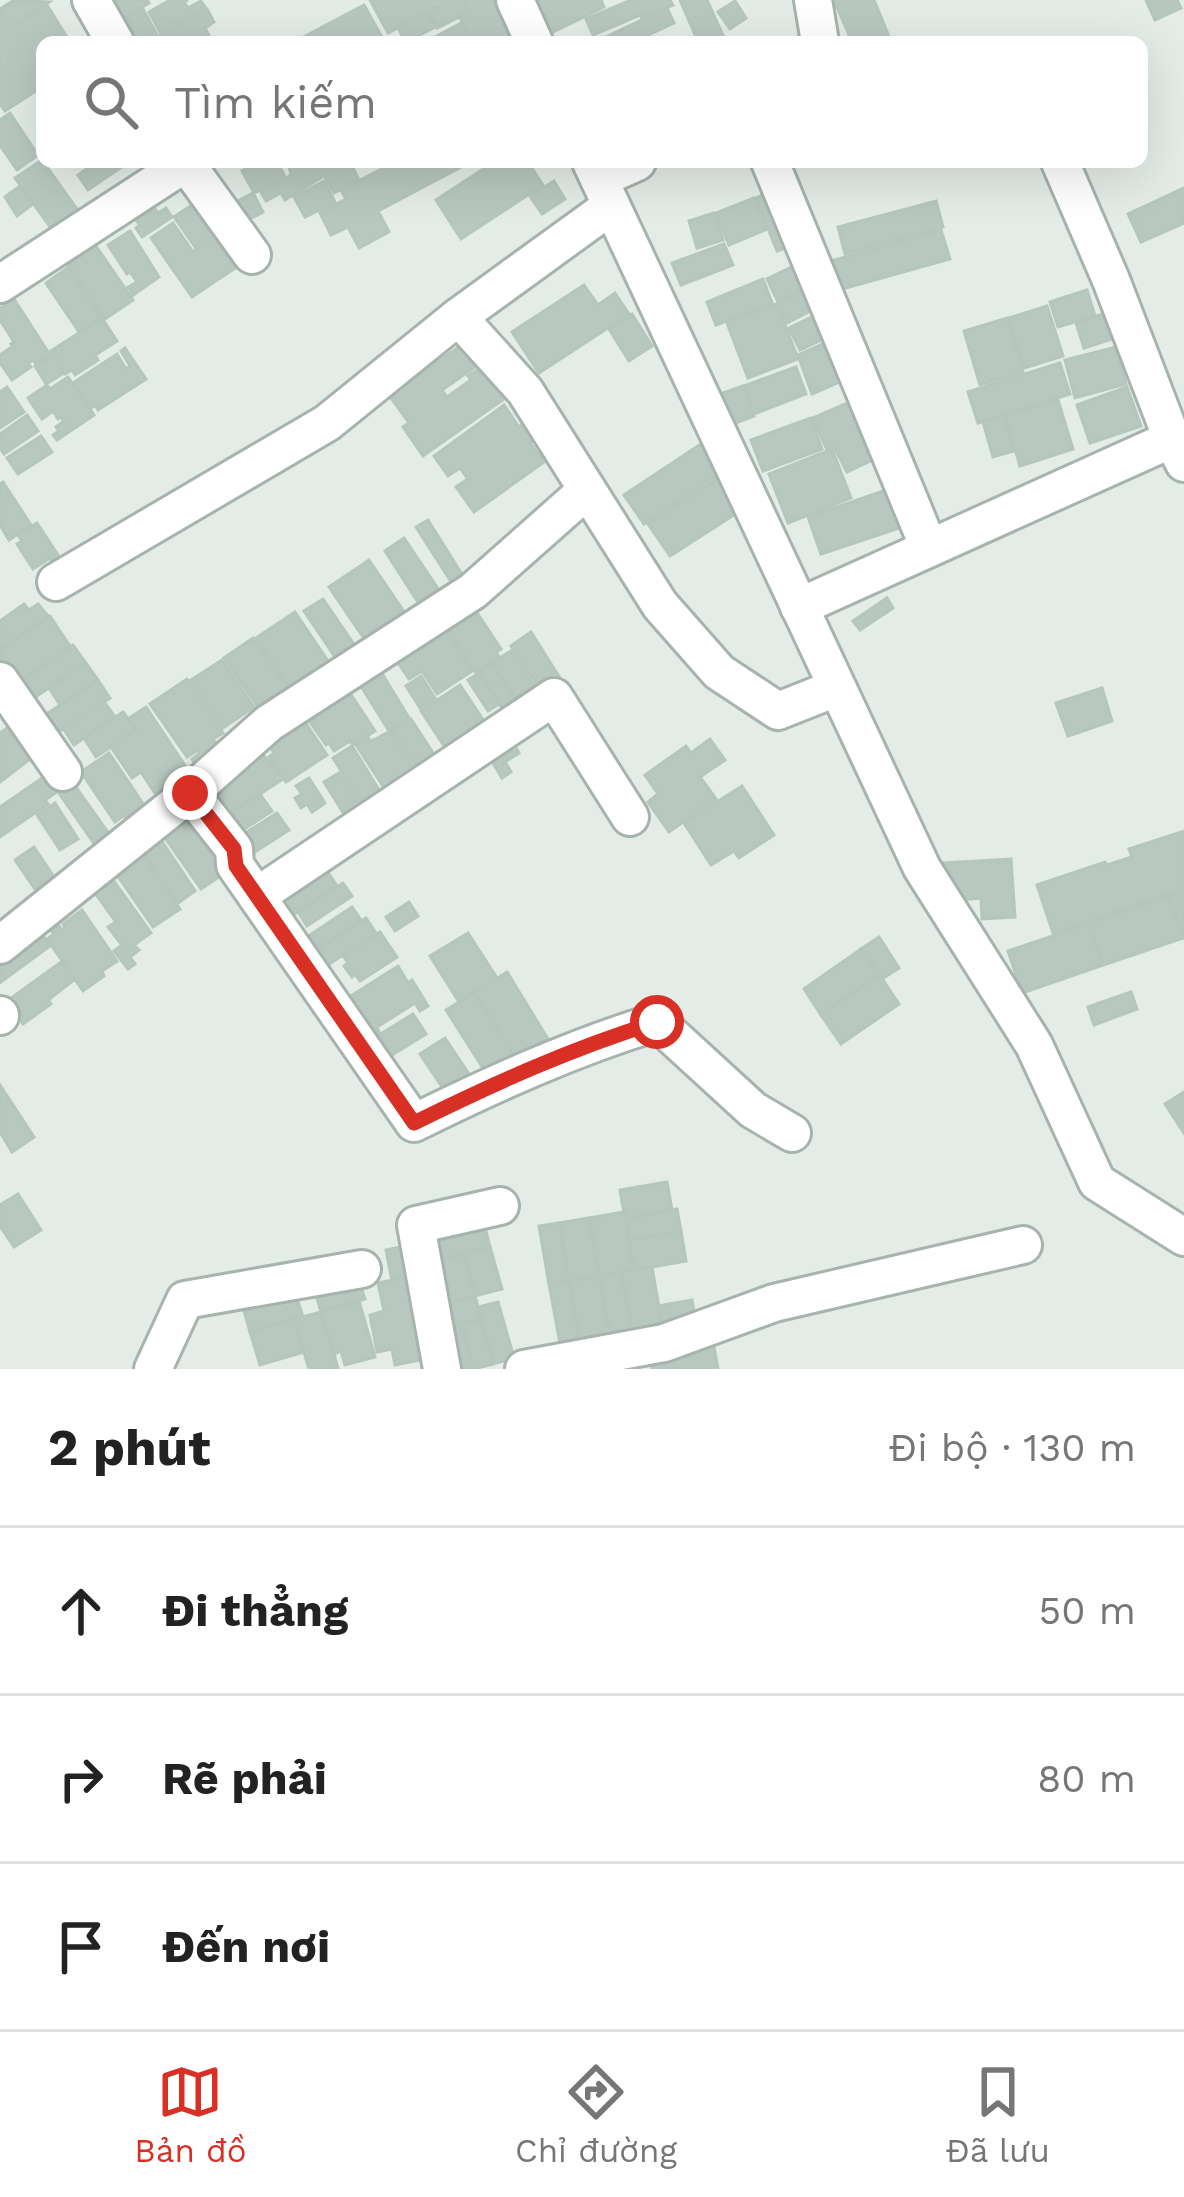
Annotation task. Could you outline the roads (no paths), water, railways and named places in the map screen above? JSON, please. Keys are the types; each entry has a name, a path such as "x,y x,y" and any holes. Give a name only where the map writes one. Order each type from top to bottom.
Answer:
{"street":[{"path":"91,0 112,36"},
{"path":"515,0 531,36"},
{"path":"813,0 819,36"},
{"path":"0,284 177,168"},
{"path":"190,168 252,255"},
{"path":"56,582 327,423 458,316 600,182 627,168"},
{"path":"772,168 929,548"},
{"path":"799,607 929,548 1178,451 1063,168"},
{"path":"600,182 922,868 1034,1045 1097,1183 1178,1228"},
{"path":"458,316 525,392 659,604 719,672 778,711 836,688"},
{"path":"0,945 190,793 269,723 473,591 587,490"},
{"path":"0,681 63,772"},
{"path":"257,896 554,698 630,817"},
{"path":"190,793 234,849 236,866 414,1123 591,1042 657,1022 752,1110 792,1133"},
{"path":"442,1369 416,1225 500,1206"},
{"path":"524,1369 664,1343 774,1303 1023,1245"},
{"path":"152,1369 185,1300 362,1269"}]}
